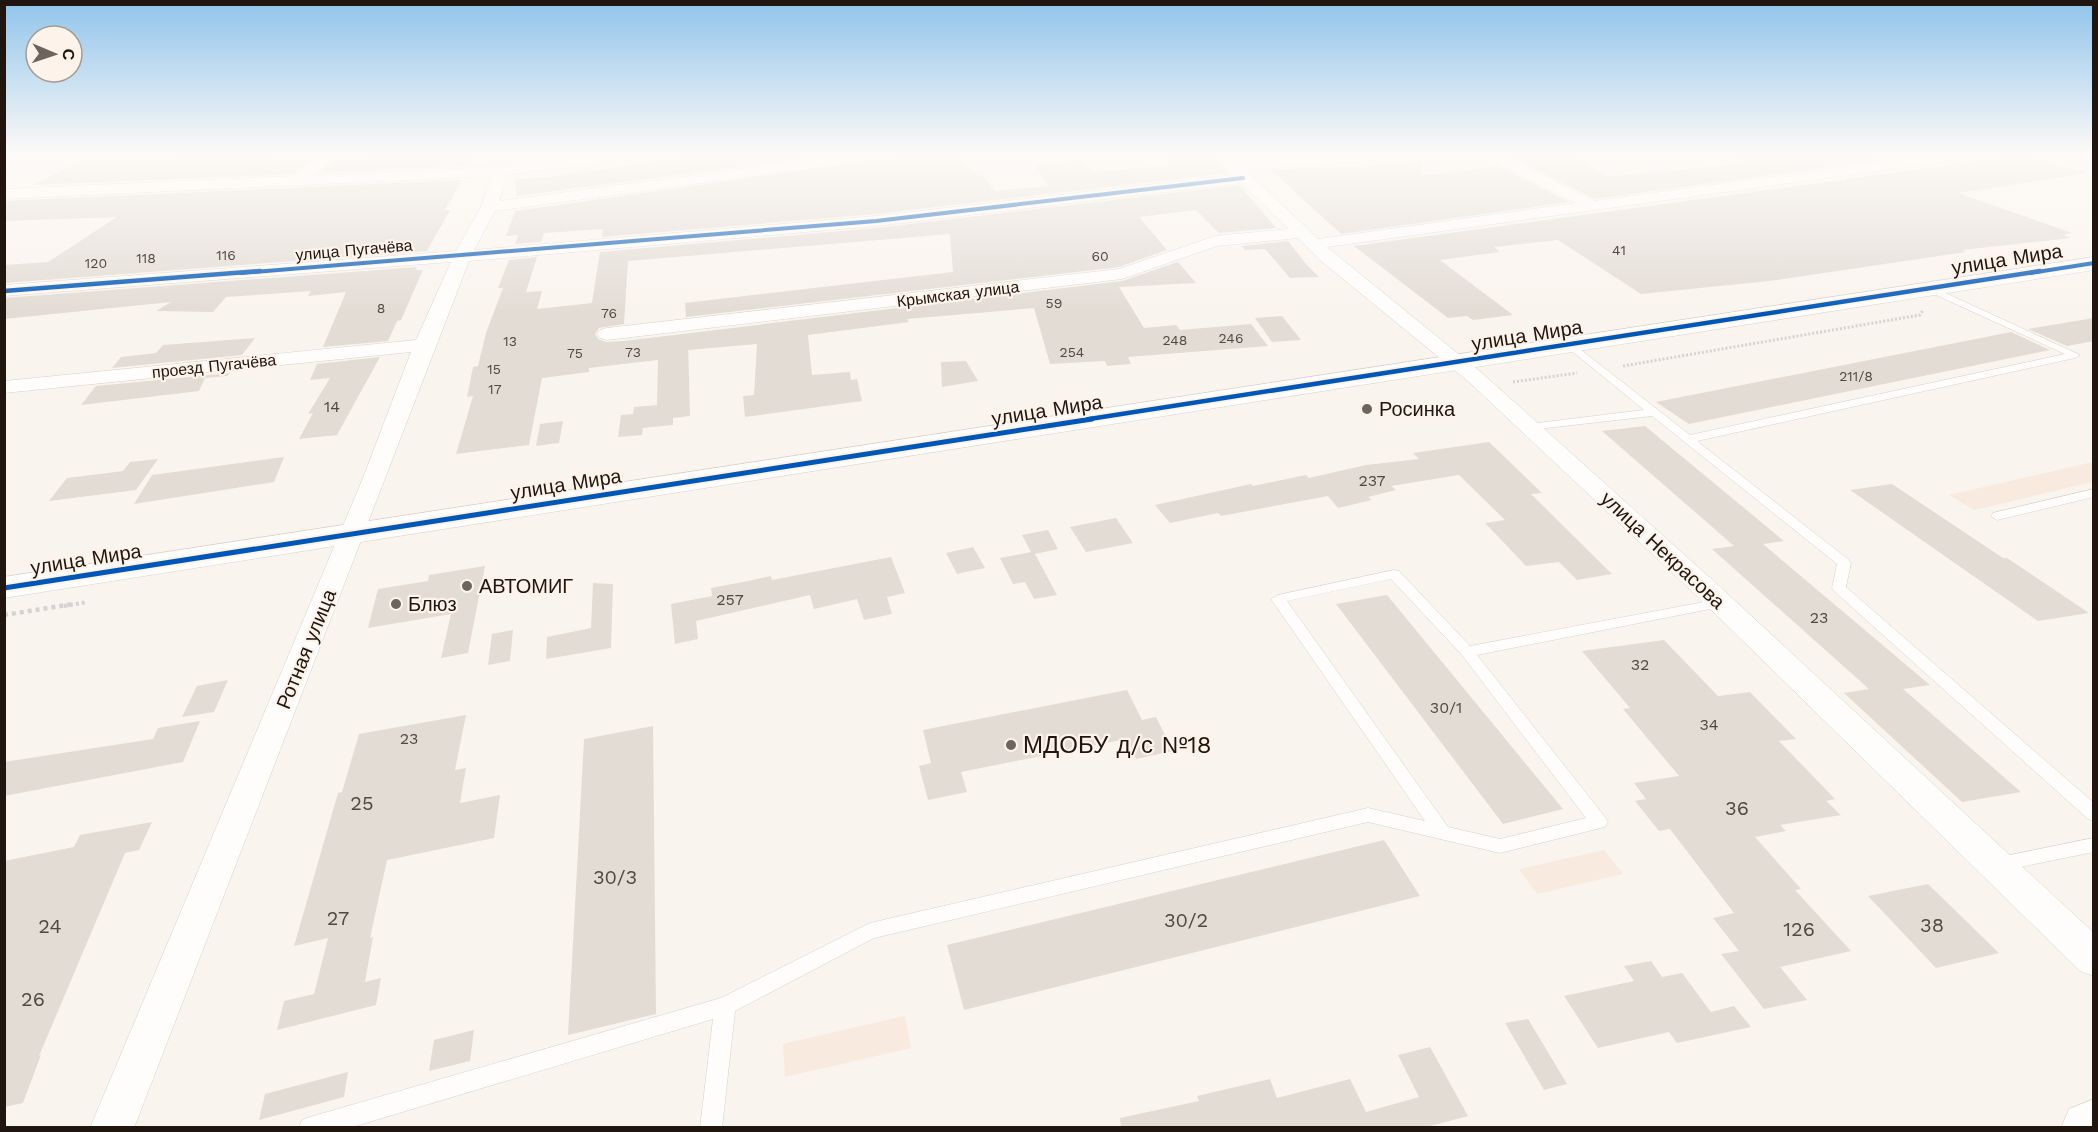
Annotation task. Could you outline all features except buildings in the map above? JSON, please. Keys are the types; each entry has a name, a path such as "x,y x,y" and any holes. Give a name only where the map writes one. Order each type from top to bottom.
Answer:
{"street":[{"name":"Ротная улица","path":"112,1128 352,534 424,345 462,256 489,208"},
{"name":"улица Пугачёва","path":"4,291 876,221 963,208"},
{"name":"улица Некрасова","path":"1276,208 1326,256 1457,363 1529,427 1720,603 2094,959"},
{"name":"Крымская улица","path":"607,334 1122,274 1215,240 1310,239 1577,208"},
{"name":"улица Мира","path":"4,588 2094,263"},
{"name":"проезд Пугачёва","path":"4,387 424,345"},
{"path":"2088,1128 2094,1126"}],"lane":[{"path":"1689,439 2075,355 1928,288"},
{"path":"1571,345 1844,563 1839,588 2094,814"},
{"path":"1529,427 1654,412"},
{"path":"1997,516 2094,494"},
{"path":"310,1128 725,1006 870,931 1368,815 1500,846 1599,822 1467,652 1394,574 1278,600 1442,832"},
{"path":"1467,652 1720,603"},
{"path":"1995,865 2094,845"},
{"path":"711,1128 725,1006"}],"shaded area":[{"path":"2093,462 2093,482 1974,510 1949,495"},
{"path":"1604,850 1623,874 1537,894 1519,869"},
{"path":"905,1016 911,1048 785,1077 783,1044"}],"cycle path":[{"path":"4,291 462,256 876,221 988,208"},
{"path":"4,588 2094,263"}],"place":[{"name":"Росинка","path":"1367,409"},
{"name":"АВТОМИГ","path":"467,586"},
{"name":"Блюз","path":"396,604"},
{"name":"МДОБУ д/с №18","path":"1011,745"}]}
